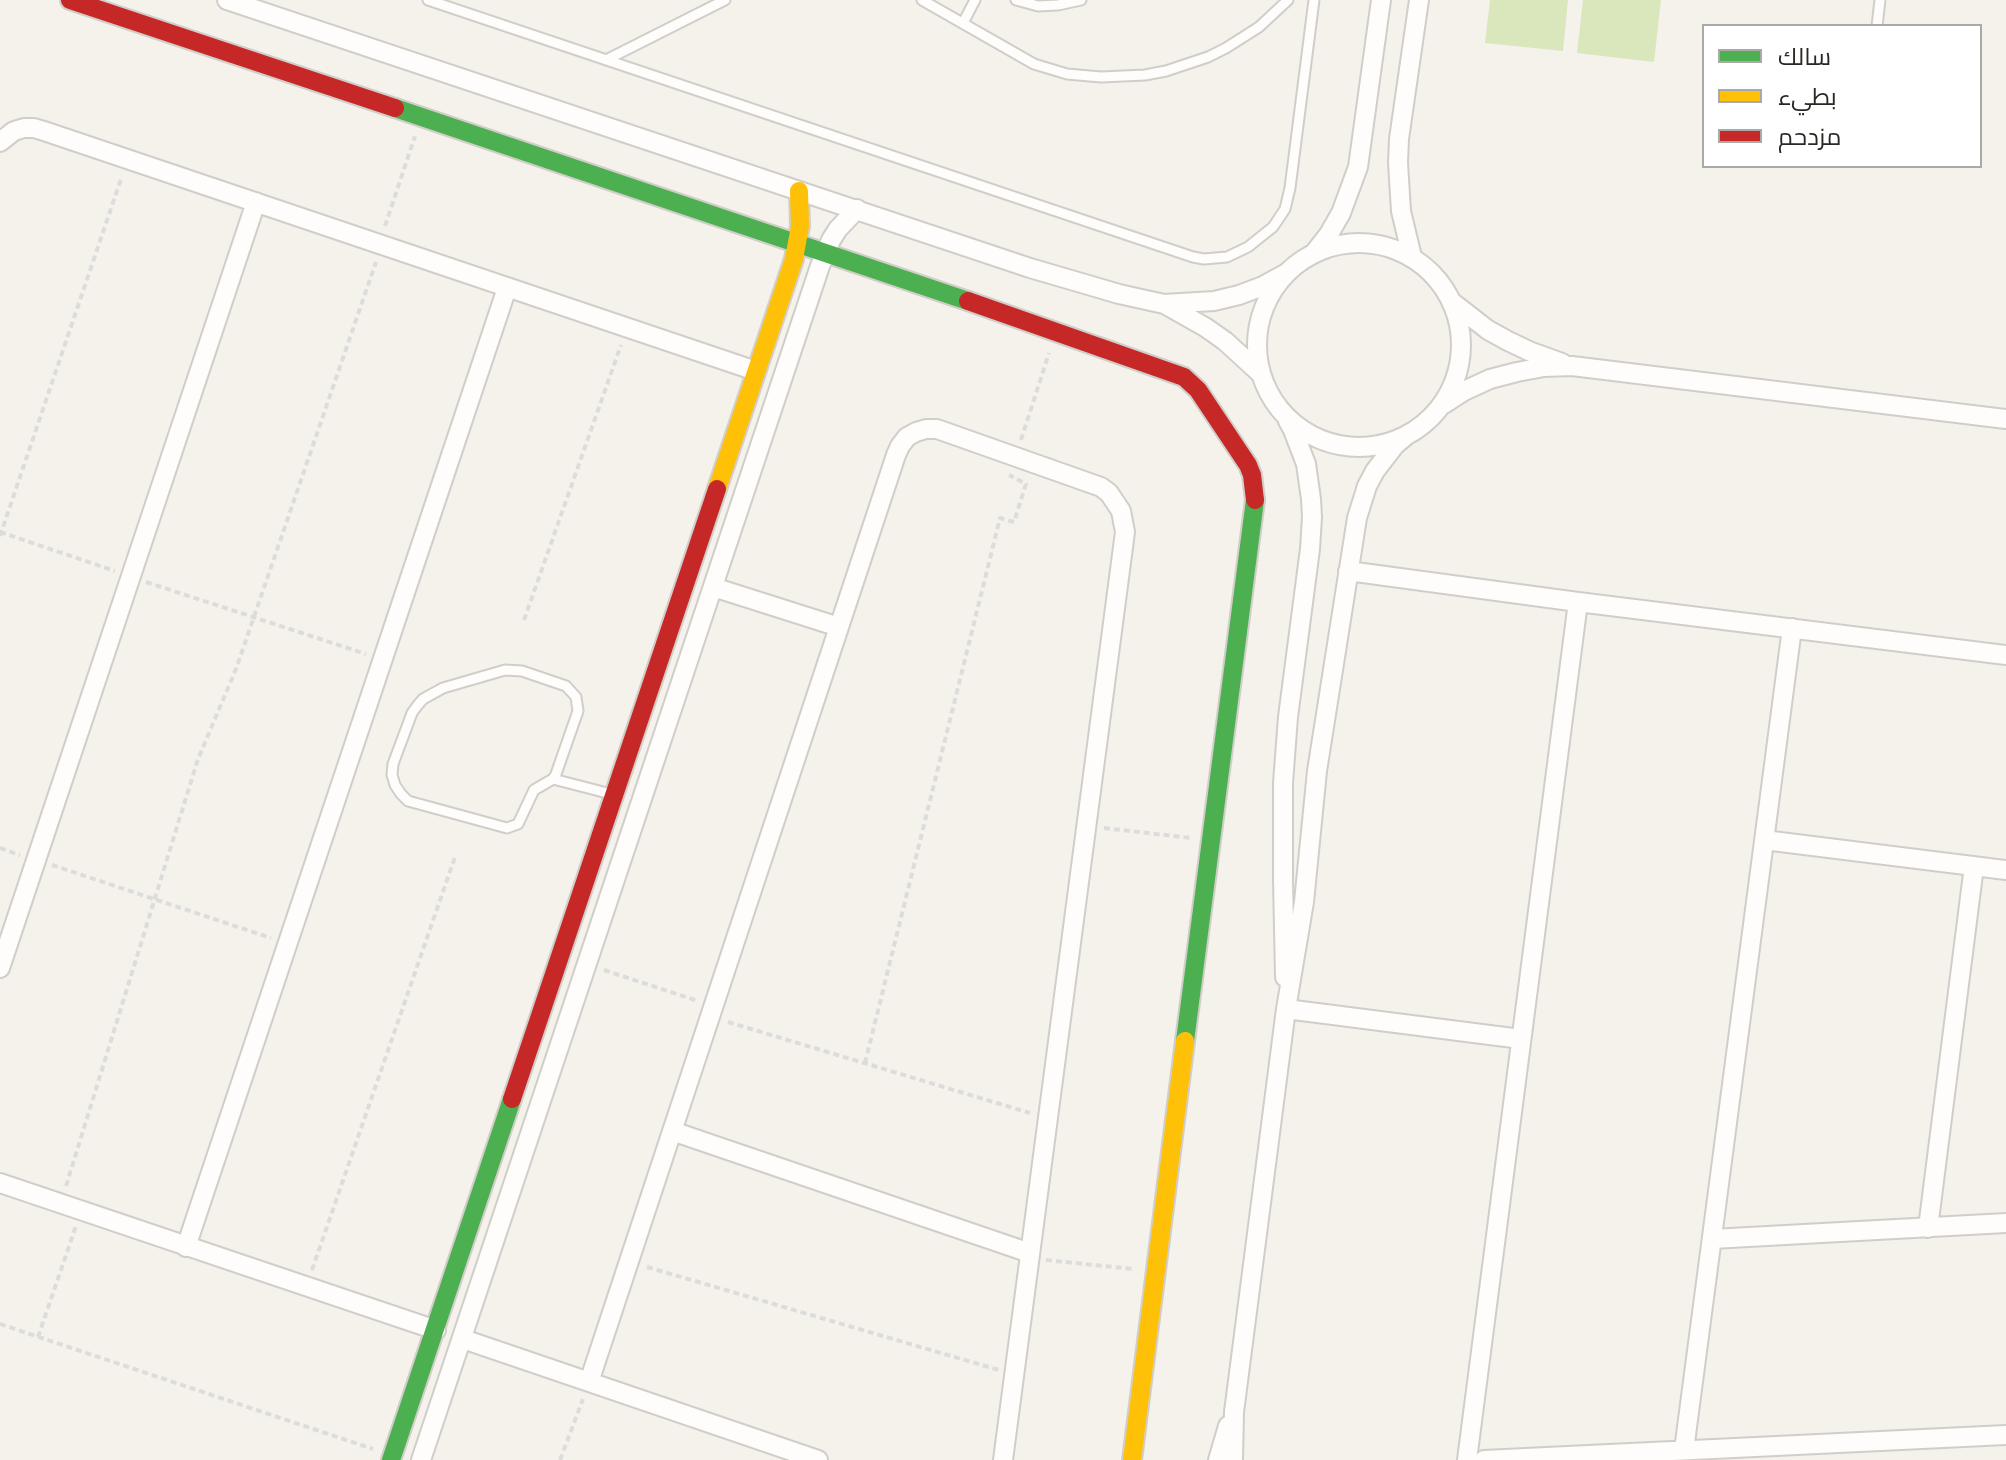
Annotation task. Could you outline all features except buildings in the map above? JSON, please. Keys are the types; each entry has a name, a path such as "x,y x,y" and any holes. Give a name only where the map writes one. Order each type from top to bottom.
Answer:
{"street":[{"path":"70,0 825,252 1175,373 1198,390 1242,456 1252,475 1255,497 1132,1460"},
{"path":"227,0 1074,282 1164,304 1227,298 1263,286 1314,253 1338,245 1363,243 1389,247 1412,257 1436,277 1452,302 1461,328 1461,356 1455,382 1442,406"},
{"path":"1314,253 1341,213 1358,167 1381,0"},
{"path":"1412,257 1401,211 1398,163 1419,0"},
{"path":"0,142 14,131 34,128 756,371"},
{"path":"392,1458 794,259 800,226 799,191"},
{"path":"0,968 256,202"},
{"path":"421,1460 825,252 838,229 857,209"},
{"path":"1285,274 1269,296 1260,321 1257,347 1260,373 1293,430 1306,464 1312,517 1283,783 1286,1009"},
{"path":"186,1247 507,288"},
{"path":"1452,302 1488,330 1508,341 1550,360 1572,366 2006,419"},
{"path":"1164,304 1225,341 1260,373"},
{"path":"1284,415 1305,432 1330,443 1356,447 1383,444 1408,434 1464,391 1490,379 1544,367 1572,366"},
{"path":"589,1382 896,455 907,437 926,429 937,429 1101,487 1116,501 1125,532 1003,1460"},
{"path":"1233,1460 1234,1412 1286,1009 1299,937 1317,771 1357,518 1367,486 1384,458 1408,434"},
{"path":"1348,571 2006,655"},
{"path":"713,587 839,627"},
{"path":"1467,1460 1578,602"},
{"path":"1684,1450 1792,628"},
{"path":"1764,840 2006,870"},
{"path":"1928,1228 1974,866"},
{"path":"1286,1009 1521,1039"},
{"path":"672,1131 1030,1256"},
{"path":"0,1183 436,1330"},
{"path":"1712,1239 2006,1223"},
{"path":"463,1339 818,1460"},
{"path":"1218,1460 1234,1412"},
{"path":"1484,1460 2006,1435"}],"lane":[{"path":"428,0 1193,257 1216,259 1248,247 1273,227 1285,209 1314,0"},
{"path":"606,60 725,0"},
{"path":"922,0 1027,60 1050,70 1084,77 1123,77 1166,71 1208,57 1259,27 1288,0"},
{"path":"963,23 975,0"},
{"path":"1016,0 1038,6 1081,0"},
{"path":"1877,24 1880,0"},
{"path":"553,779 578,711 576,697 566,686 513,670 443,688 423,699 412,713 393,764 392,775 395,785 408,801 507,828 518,824 534,790 553,779 614,795"}],"path":[{"path":"38,1337 77,1226 55,1219 198,759 226,695 254,616 382,245 386,223 421,119"},
{"path":"128,159 0,534 382,660"},
{"path":"524,620 627,328"},
{"path":"865,1063 1000,518 1014,522 1026,484 1009,476 1056,332"},
{"path":"1086,826 1211,841"},
{"path":"0,848 287,943"},
{"path":"306,1287 455,857"},
{"path":"587,964 865,1063 1047,1118"},
{"path":"1030,1256 1155,1272"},
{"path":"629,1261 1014,1375"},
{"path":"0,1324 392,1458"},
{"path":"560,1460 589,1382"}],"green space":[{"path":"1490,0 1568,0 1563,51 1485,43"},
{"path":"1583,0 1661,0 1654,62 1577,53"}],"traffic: fast":[{"path":"395,108 968,301"},
{"path":"1185,1041 1255,500"},
{"path":"391,1460 512,1099"}],"traffic: slow":[{"path":"717,489 794,259 800,226 799,191"},
{"path":"1132,1460 1185,1041"}],"traffic: jam":[{"path":"70,0 395,108"},
{"path":"968,301 1184,377 1198,390 1248,465 1255,500"},
{"path":"512,1099 717,489"}]}
